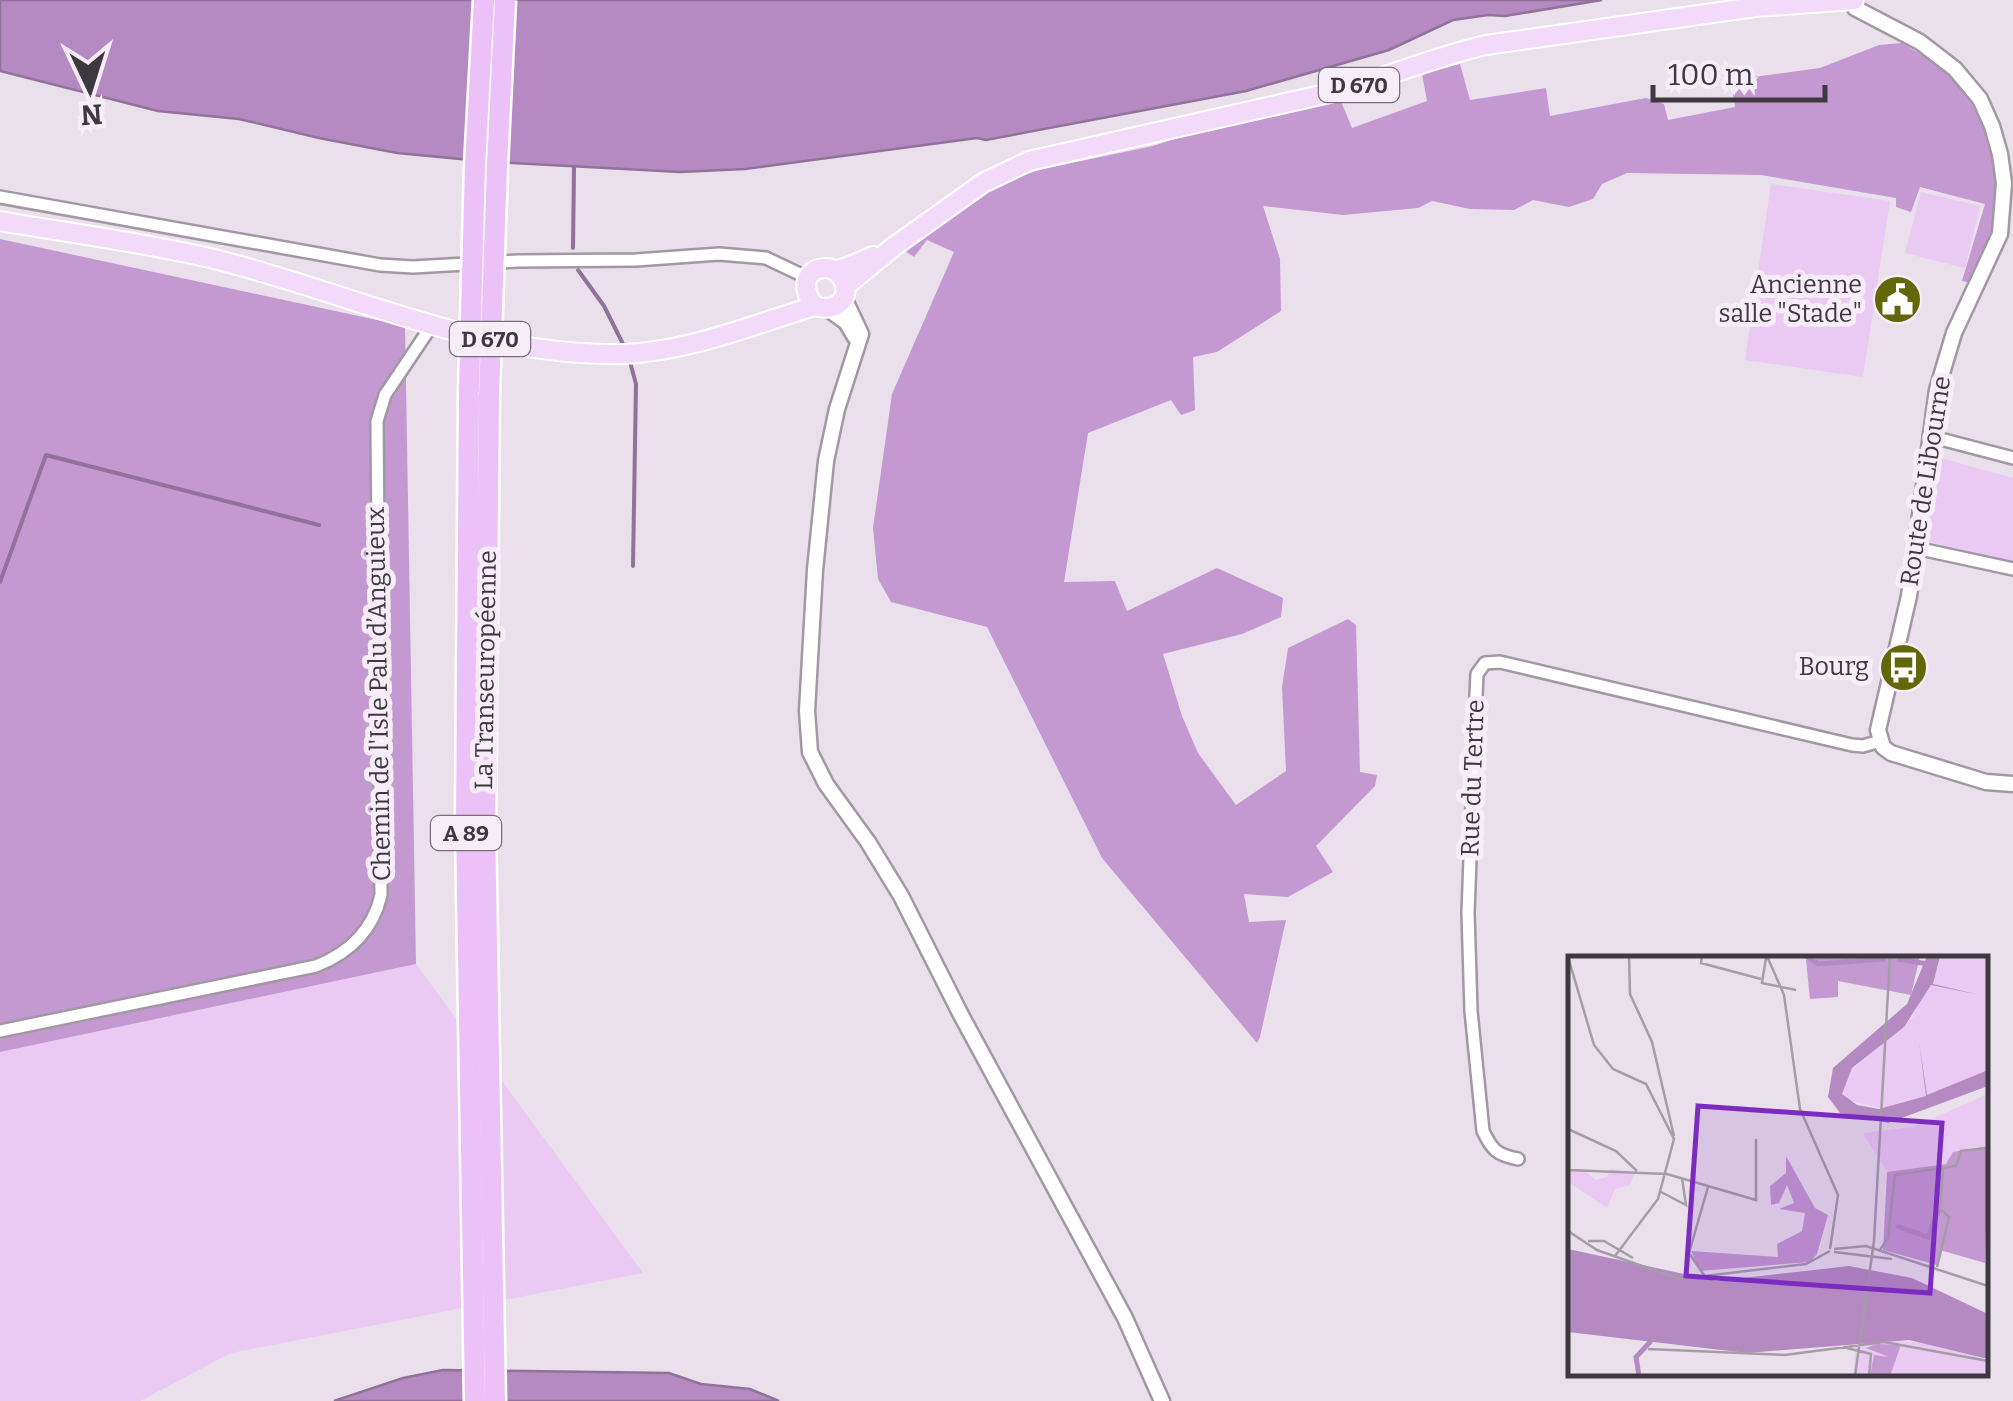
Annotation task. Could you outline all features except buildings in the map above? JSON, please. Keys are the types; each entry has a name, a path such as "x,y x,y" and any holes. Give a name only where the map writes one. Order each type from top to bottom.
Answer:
{"highway":[{"name":"La Transeuropéenne","path":"479,393 475,184 484,0"},
{"name":"La Transeuropéenne","path":"495,1401 482,1275 466,827 479,393 505,0"},
{"name":"La Transeuropéenne","path":"475,1401 482,1275"}],"main road":[{"name":"D 670","path":"0,221 212,259 432,325 522,346 626,354 679,347 738,332 834,294 983,183 1029,161 1334,92 1446,54 1486,45 1755,6 1852,0"},
{"path":"830,268 834,294 807,297 807,282 818,270 830,268"},
{"name":"D 670","path":"760,322 807,282"}],"street":[{"name":"Route de Libourne","path":"1852,0 1855,8 1920,42 1955,69 1980,100 1992,126 2004,183 2000,234 1954,333 1937,390 1916,548 1880,719 1880,740"},
{"path":"0,197 380,266 636,260 720,254 766,258 807,282"},
{"path":"834,294 858,342 837,409 824,476 808,696 810,752 826,784 901,896 960,1015 1125,1318 1162,1401"},
{"name":"Chemin de l'Isle Palu d’Anguieux","path":"0,1031 316,966 354,945 367,928 381,895 378,420 385,394 432,325"},
{"path":"1929,436 2013,458"},
{"path":"1916,548 2013,569"},
{"name":"Rue du Tertre","path":"1518,1159 1492,1148 1483,1130 1471,1010 1468,913 1476,696 1478,674 1485,663 1500,662 1852,745 1880,740"},
{"path":"1880,740 1891,754 1986,782 2013,784"}],"shaded area":[{"path":"0,0 1602,0 1453,20 1389,50 1246,91 986,140 977,138 745,169 680,172 397,153 239,119 158,111 0,71"},
{"path":"1902,43 1960,84 1973,100 1990,137 1998,178 1996,220 1989,246 1971,283 1962,281 1985,204 1920,187 1911,212 1896,207 1896,198 1761,175 1627,173 1602,184 1593,199 1569,207 1533,200 1514,210 1470,209 1432,201 1418,208 1343,215 1263,206 1280,259 1281,311 1217,352 1193,357 1195,410 1181,415 1171,400 1088,433 1064,582 1115,581 1127,611 1217,568 1283,598 1281,617 1242,634 1163,654 1198,753 1236,805 1286,771 1282,687 1288,648 1348,619 1356,625 1360,772 1377,775 1375,786 1316,846 1333,872 1288,897 1244,894 1249,922 1286,920 1257,1043 1102,858 987,627 891,602 878,579 873,528 892,394 954,252 927,240 914,257 905,251 1001,182 1153,146 1213,126 1340,99 1352,128 1427,101 1422,74 1460,64 1470,100 1546,88 1550,116 1646,98 1664,104 1668,120 1735,107 1731,80 1820,68 1879,45"},
{"path":"1771,184 1890,201 1863,377 1745,360"},
{"path":"1921,192 1980,206 1965,268 1905,253"},
{"path":"0,239 405,326 416,964 0,1052"},
{"path":"1937,457 2013,478 2013,562 1927,541"},
{"path":"416,964 643,1273 231,1353 140,1401 0,1401 0,1052"},
{"path":"443,1370 669,1373 701,1384 750,1389 779,1401 334,1401 403,1378"}],"waterway":[{"path":"573,248 574,167"},
{"path":"578,270 604,306 625,348"},
{"path":"630,362 636,384 633,566"},
{"path":"0,582 46,455 319,525"}],"place":[{"name":"Ancienne salle \"Stade\"","path":"1897,299"},
{"name":"Bourg","path":"1904,667"}]}
